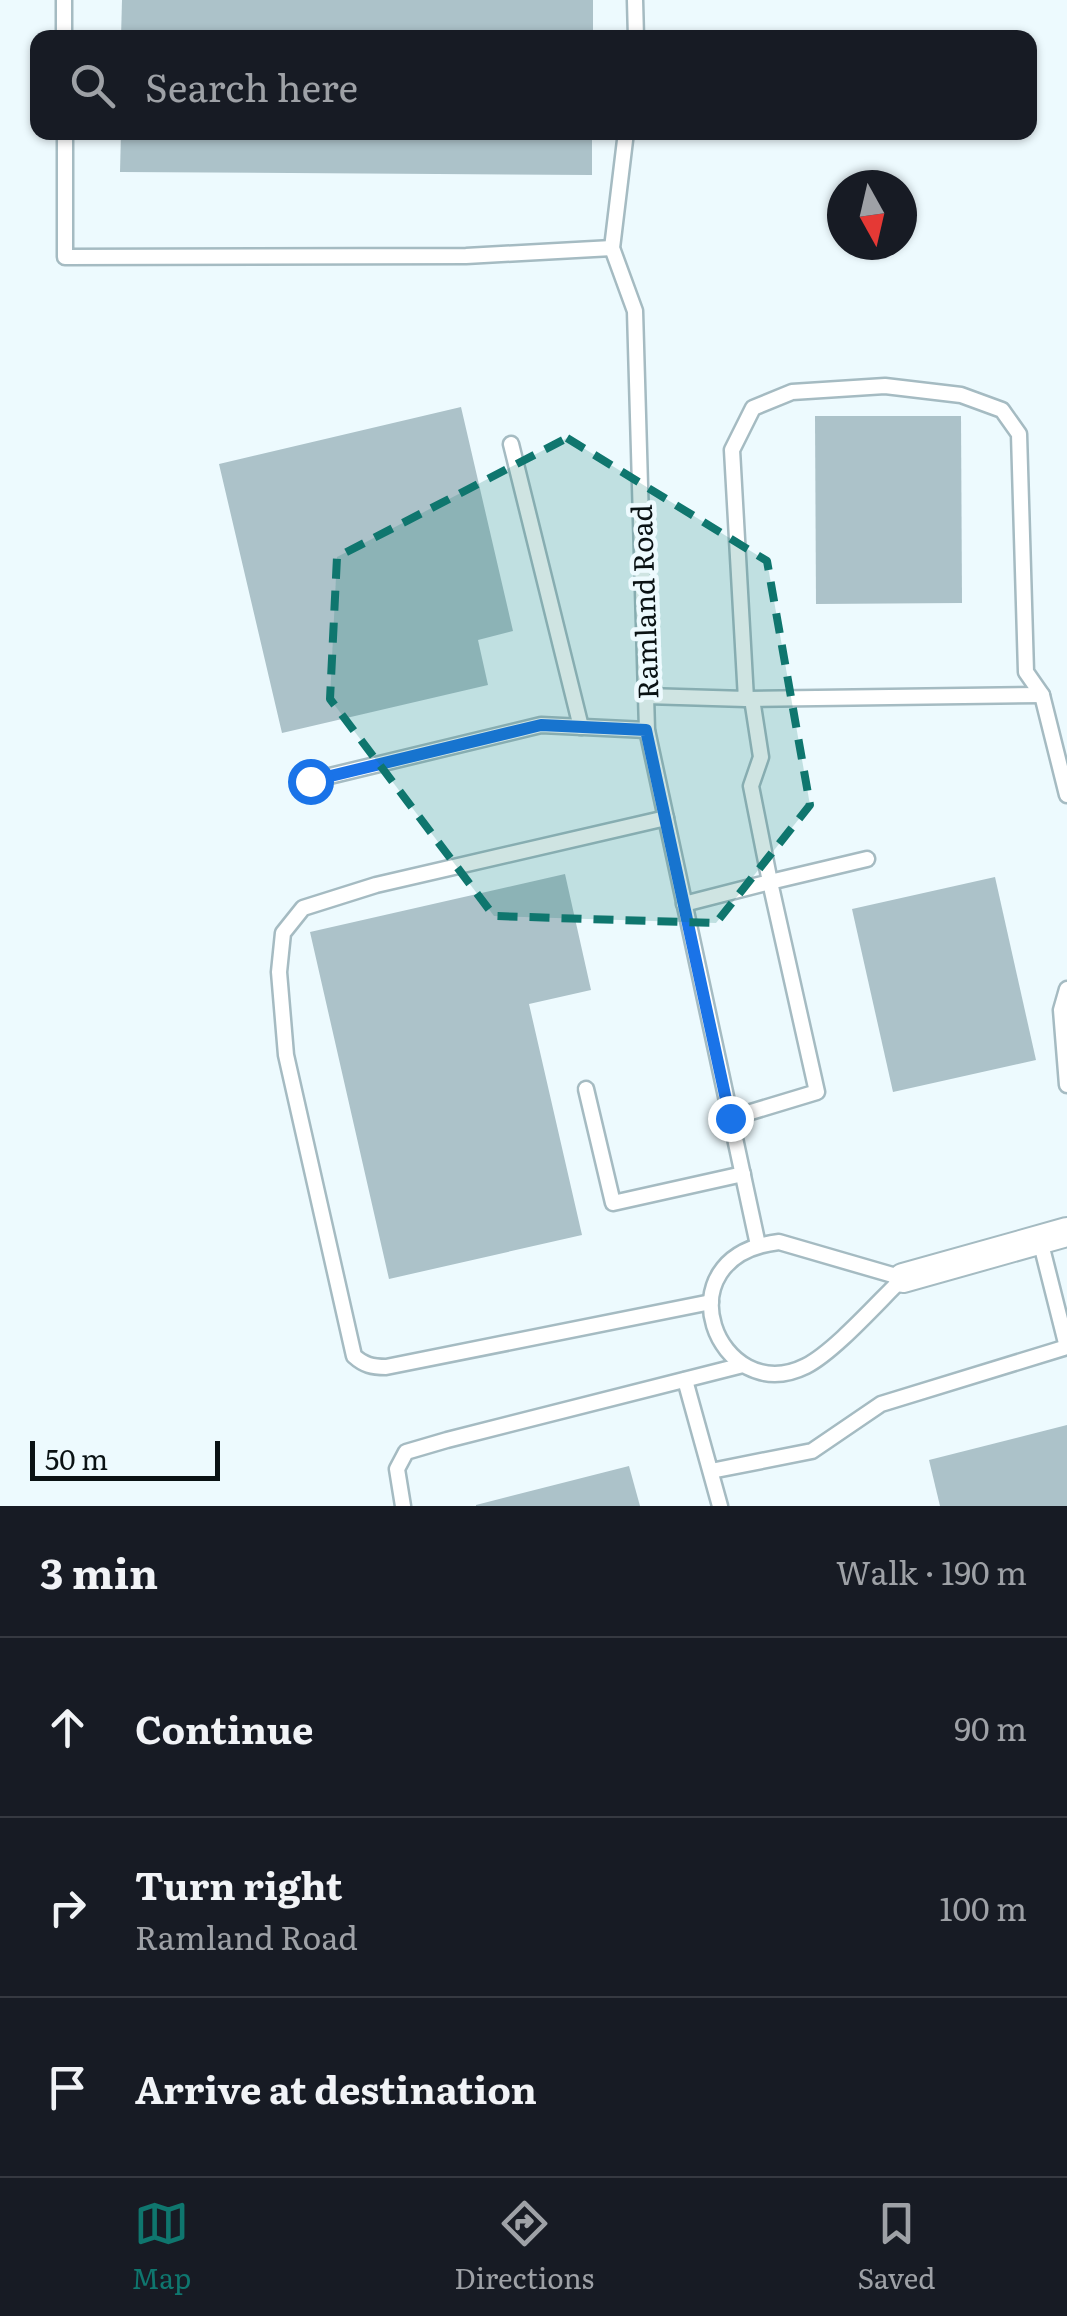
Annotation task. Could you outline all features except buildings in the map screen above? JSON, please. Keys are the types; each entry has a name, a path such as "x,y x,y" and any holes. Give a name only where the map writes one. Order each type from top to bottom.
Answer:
{"street":[{"path":"903,1278 1054,1236"}],"lane":[{"path":"64,0 64,30"},
{"path":"635,0 636,30"},
{"path":"64,140 65,258 466,256 612,248"},
{"name":"Ramland Road","path":"625,140 612,248 635,311 646,730 758,1244"},
{"path":"730,1118 817,1092 751,786 761,757 749,699 732,450 753,408 792,392 884,386 961,395 1002,410 1019,434 1026,672 1042,695 1067,795"},
{"path":"511,444 581,727"},
{"path":"646,696 749,699 1042,695"},
{"path":"310,781 541,725 646,730"},
{"path":"666,818 376,885 303,908 283,933 278,972 286,1055 354,1356 362,1364 386,1367 711,1302"},
{"path":"684,904 867,859"},
{"path":"1067,989 1061,1010 1067,1085"},
{"path":"586,1089 613,1203 743,1174"},
{"path":"710,1472 812,1451 881,1404 1067,1347 1054,1236"},
{"path":"779,1242 799,1246 903,1278 807,1366 786,1372 764,1372 743,1365 726,1351 715,1332 710,1311 713,1289 723,1269 738,1254 758,1244 779,1242"},
{"path":"403,1506 396,1470 406,1452 743,1365"},
{"path":"685,1380 720,1506"}],"highlighted area":[{"path":"567,438 767,561 810,805 716,923 494,916 330,699 337,557"}],"route":[{"path":"310,781 541,725 646,730 730,1118"}]}
